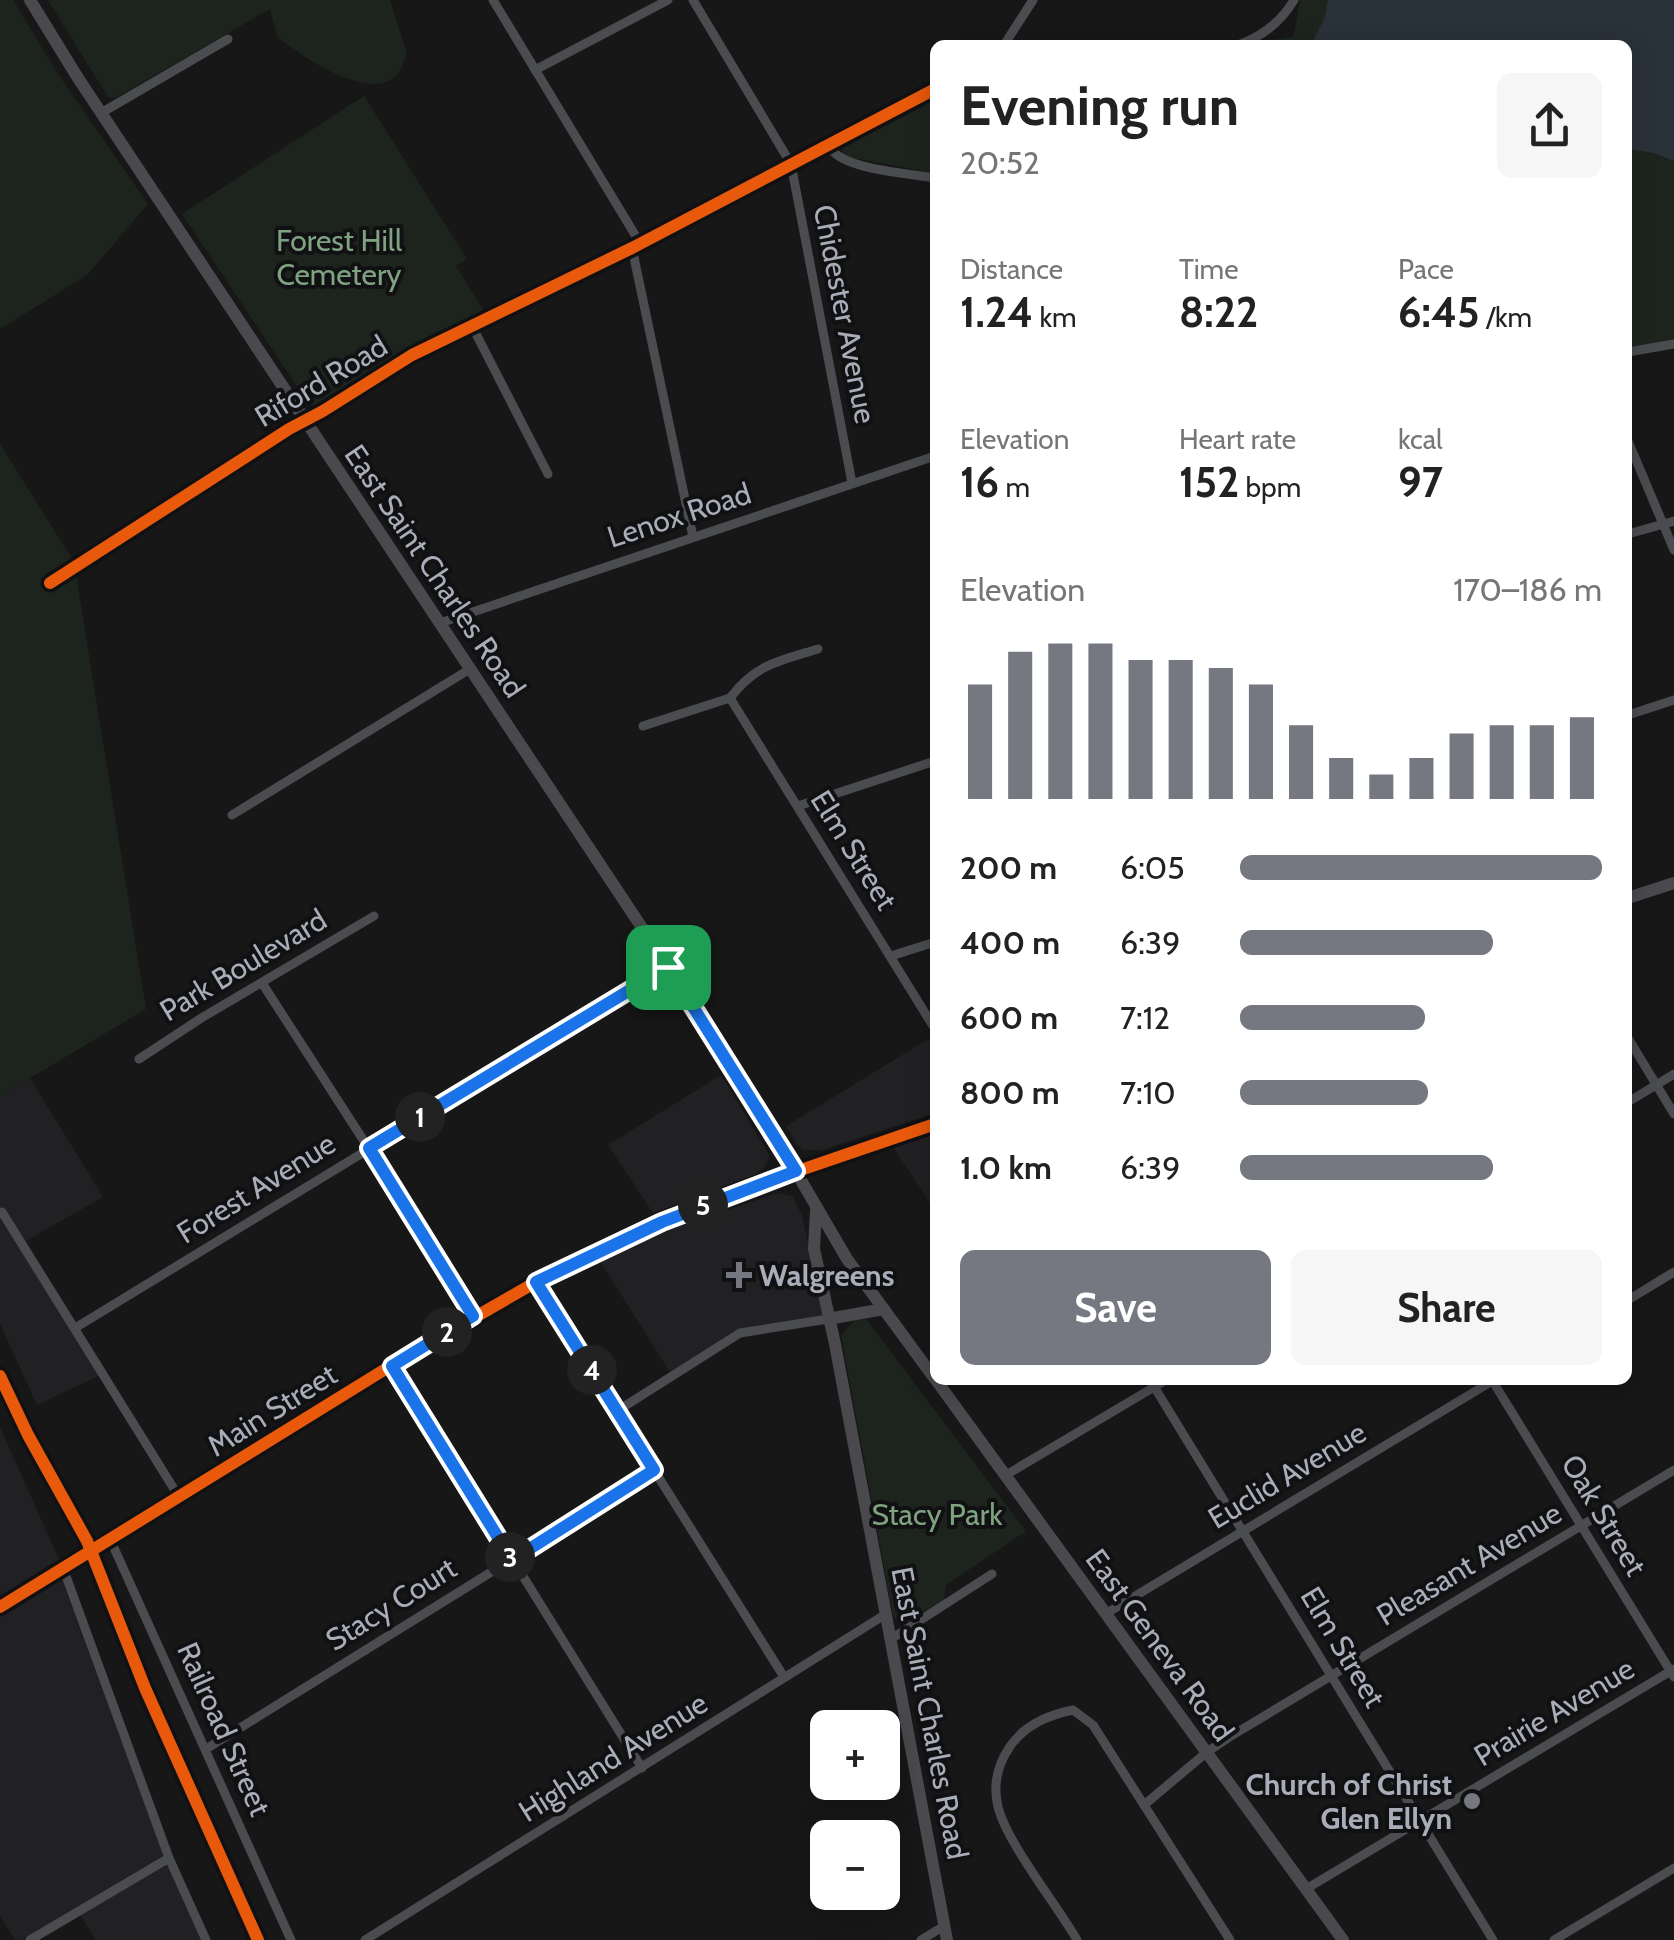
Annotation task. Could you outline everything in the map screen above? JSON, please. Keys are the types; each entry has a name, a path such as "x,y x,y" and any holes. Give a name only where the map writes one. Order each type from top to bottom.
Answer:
{"main road":[{"name":"East Saint Charles Road","path":"30,0 668,967 796,1171"},
{"path":"1632,897 1674,882"},
{"name":"Main Street","path":"0,1607 473,1316 536,1282 662,1222 930,1126"},
{"name":"East Geneva Road","path":"796,1171 847,1259 930,1373"},
{"name":"East Saint Charles Road","path":"816,1207 814,1249 946,1933"},
{"path":"828,1319 884,1310"},
{"name":"East Geneva Road","path":"939,1385 1344,1940"}],"street":[{"path":"493,0 636,245 692,536"},
{"path":"536,70 668,0"},
{"name":"Chidester Avenue","path":"693,0 791,164 852,484"},
{"path":"1012,40 1033,0"},
{"path":"1254,40 1274,25 1294,0"},
{"path":"101,113 228,40"},
{"path":"791,164 930,93"},
{"path":"829,146 833,154 848,162 930,177"},
{"name":"Riford Road","path":"50,583 412,355 791,164"},
{"path":"472,326 548,474"},
{"path":"1632,351 1674,344"},
{"path":"1632,451 1674,550"},
{"name":"Lenox Road","path":"440,623 930,458"},
{"path":"1632,533 1674,521"},
{"path":"644,726 730,698 759,669 818,649"},
{"path":"232,815 470,669"},
{"name":"Elm Street","path":"730,698 930,1021"},
{"path":"1632,714 1674,700"},
{"path":"798,806 930,763"},
{"name":"Park Boulevard","path":"139,1059 374,916"},
{"path":"891,956 930,944"},
{"name":"Forest Avenue","path":"75,1328 668,967"},
{"path":"262,983 473,1316"},
{"path":"1632,1045 1674,1114"},
{"path":"1632,1100 1674,1074"},
{"path":"2,1212 179,1497"},
{"path":"1632,1298 1674,1272"},
{"path":"536,1282 784,1677"},
{"path":"617,1411 740,1333 828,1319"},
{"path":"392,1366 642,1768"},
{"path":"1006,1475 1150,1385"},
{"name":"Elm Street","path":"1153,1385 1493,1940"},
{"name":"Euclid Avenue","path":"1107,1613 1485,1385"},
{"name":"Oak Street","path":"1496,1385 1673,1672"},
{"name":"Stacy Court","path":"206,1748 654,1470"},
{"name":"Pleasant Avenue","path":"1144,1805 1207,1752 1674,1470"},
{"name":"Railroad Street","path":"110,1539 291,1940"},
{"path":"63,1568 169,1858 206,1940"},
{"path":"890,1639 992,1574"},
{"name":"Highland Avenue","path":"365,1940 886,1614"},
{"name":"Prairie Avenue","path":"1306,1889 1673,1672"},
{"path":"1077,1940 1000,1812 997,1770 1014,1740 1030,1727 1051,1714 1073,1710 1092,1725 1230,1940"},
{"path":"30,1940 169,1858"},
{"path":"1554,1940 1674,1868"},
{"path":"1575,1927 1582,1940"},
{"path":"921,1940 946,1933"}],"shaded area":[{"path":"1328,0 1674,0 1674,161 1632,150 1632,40 1314,40"},
{"path":"930,1038 930,1115 822,1150 803,1150 786,1126"},
{"path":"721,1075 766,1149 769,1157 764,1168 653,1213 608,1145"},
{"path":"30,1078 103,1197 26,1241 107,1372 37,1405 0,1324 0,1096"},
{"path":"930,1136 930,1203 894,1148"},
{"path":"777,1193 792,1196 802,1215 824,1318 742,1332 671,1374 600,1261 675,1228"},
{"path":"0,1427 61,1564 2,1601 0,1597"},
{"path":"60,1575 164,1855 15,1940 0,1916 0,1611"},
{"path":"167,1864 202,1940 96,1940 80,1915"}],"green space":[{"path":"0,0 13,0 58,74 148,204 87,275 0,329"},
{"path":"48,0 390,0 407,54 398,73 385,82 353,80 335,74 277,36 270,9 115,98 108,97"},
{"path":"1300,0 1674,0 1674,340 1632,347 1632,40 1273,40 1294,36"},
{"name":"Forest Hill Cemetery","path":"364,96 467,259 456,266 484,311 419,341 326,403 312,405 182,214"},
{"path":"930,101 930,172 847,157 842,153 844,145"},
{"path":"0,444 74,562 146,1009 0,1096"},
{"name":"Stacy Park","path":"866,1319 1026,1531 946,1585 944,1600 900,1625 893,1616 841,1335 854,1321"}],"cycle path":[{"path":"50,583 412,355 632,248 930,92"},
{"path":"0,1607 392,1365 536,1282 719,1198 930,1126"},
{"path":"0,1376 87,1541 145,1688 258,1940"}],"place":[{"name":"Walgreens","path":"739,1275"},
{"name":"Church of Christ Glen Ellyn","path":"1472,1801"}],"route":[{"path":"668,967 796,1171 662,1222 536,1282 654,1470 512,1560 392,1366 473,1316 369,1148 668,967"}]}
